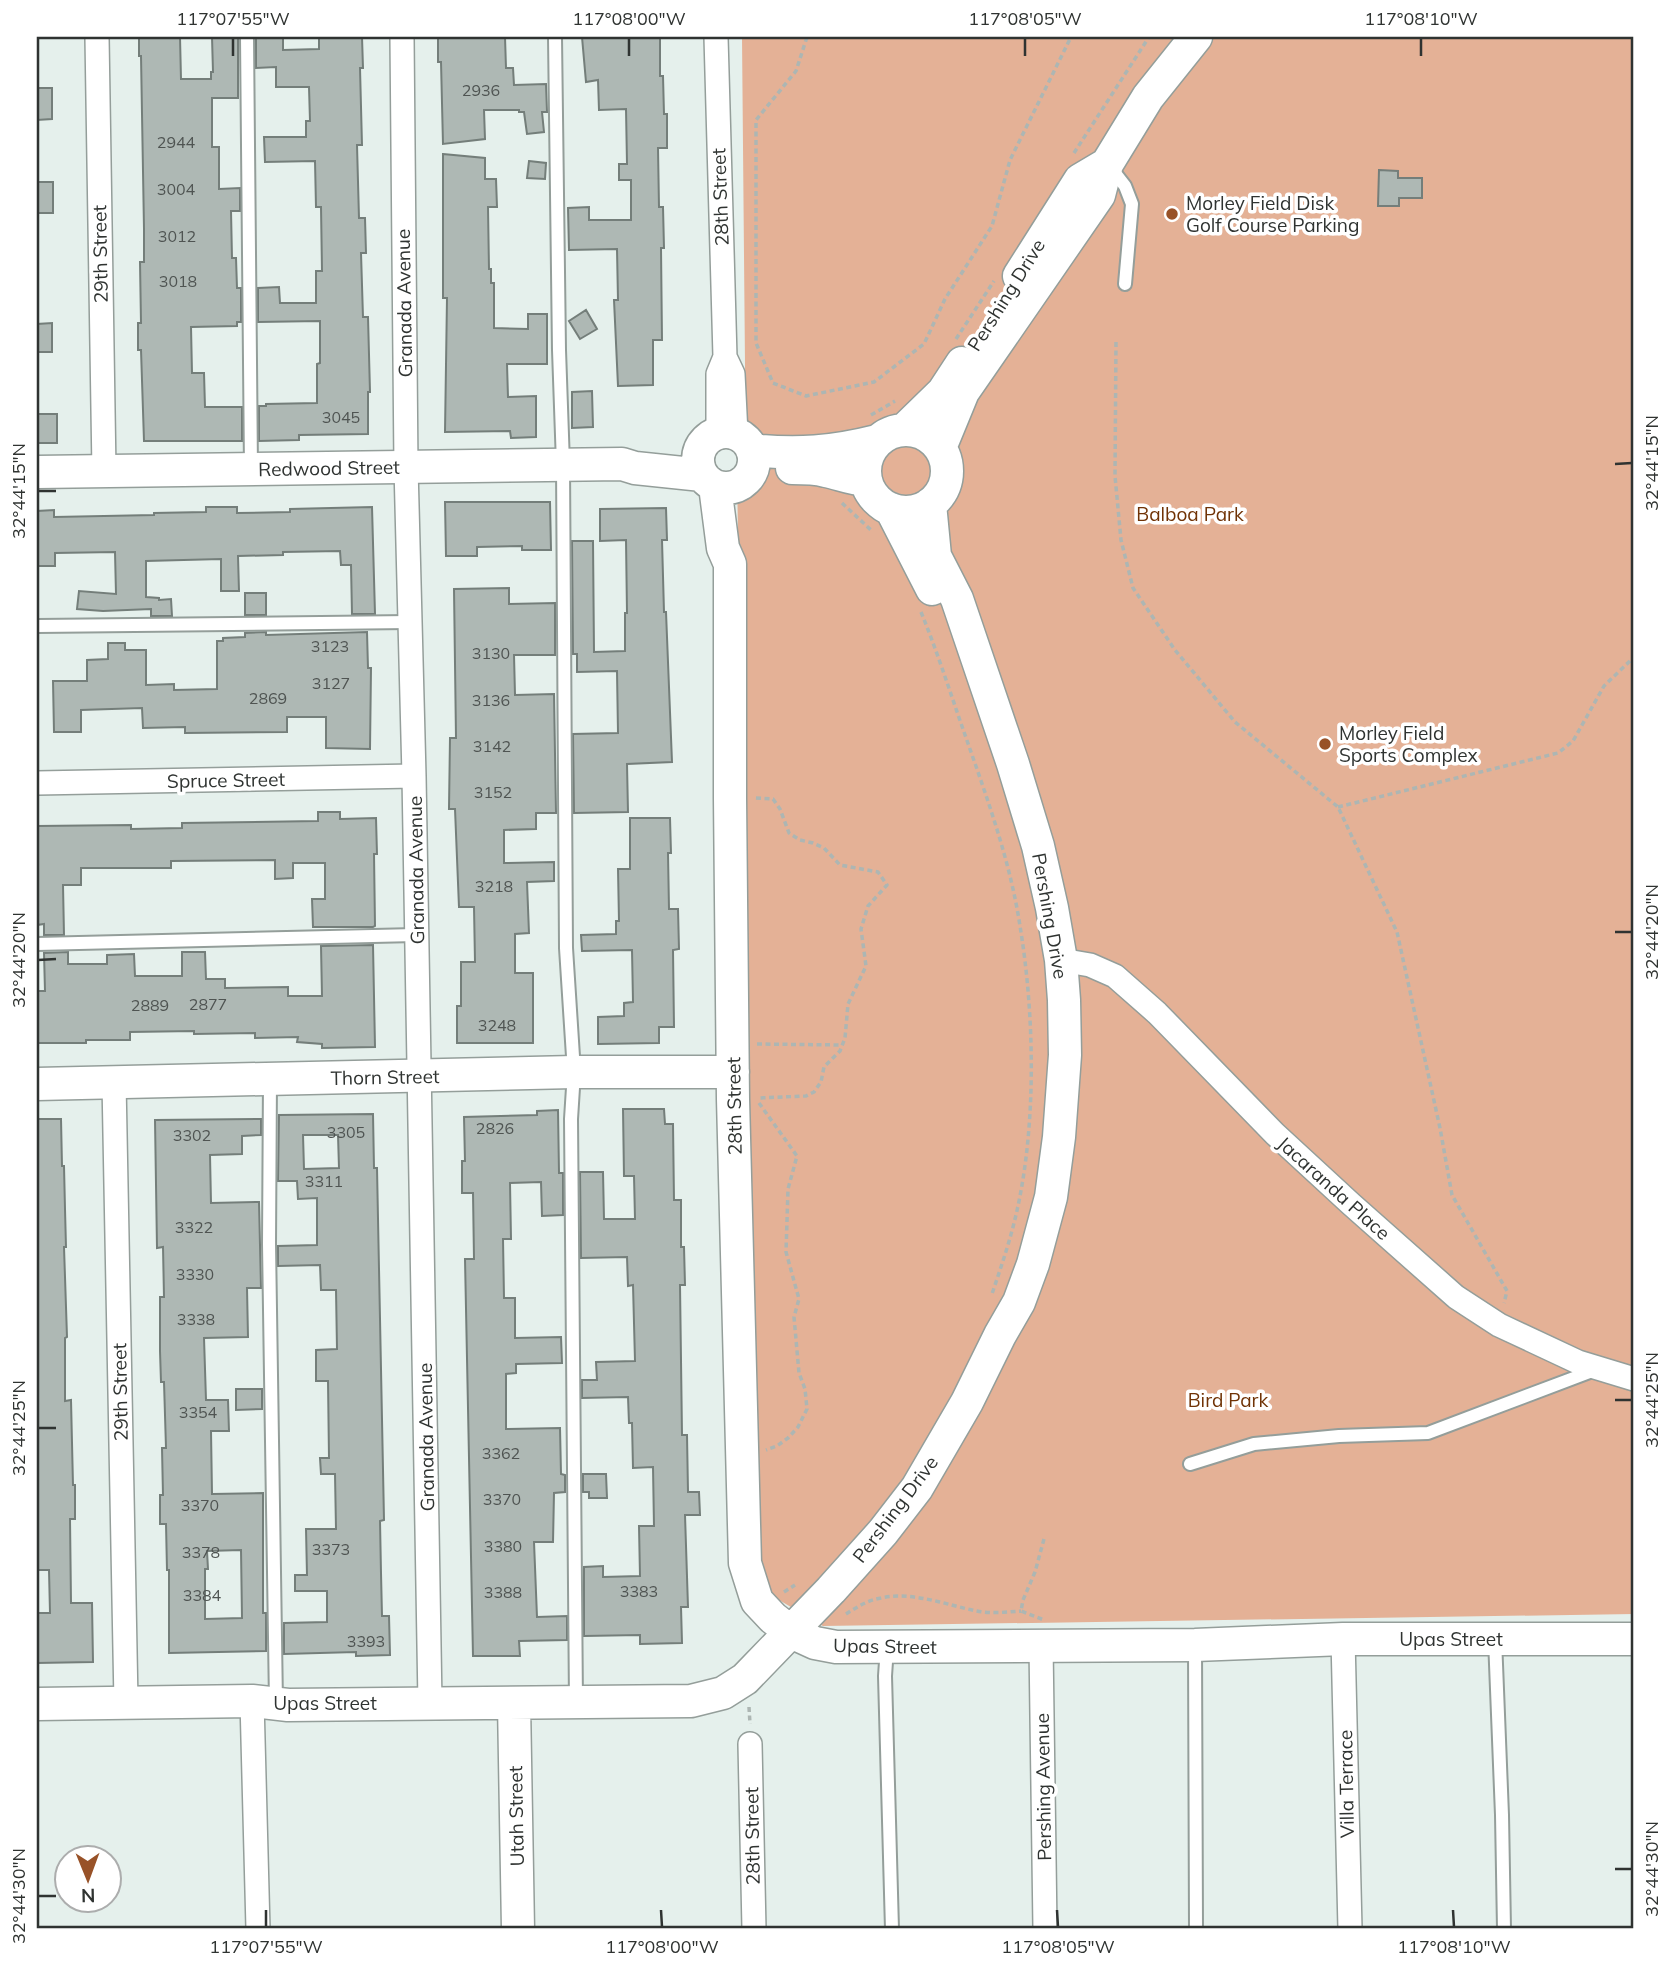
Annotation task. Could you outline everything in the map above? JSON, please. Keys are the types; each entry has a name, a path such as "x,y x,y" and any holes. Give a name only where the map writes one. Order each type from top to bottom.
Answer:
{"main road":[{"name":"Pershing Drive","path":"1149,97 1170,37"},
{"name":"Pershing Drive","path":"940,448 963,392 1099,195 1107,164 1149,97 1196,37"},
{"name":"Pershing Drive","path":"883,429 943,392 1080,180 1107,164"},
{"name":"Redwood Street","path":"727,461 781,453 831,451 883,429"},
{"path":"883,429 919,432 931,438 940,448 947,472 939,495 930,504 883,522 864,470 870,449 883,429"},
{"name":"Redwood Street","path":"37,472 622,464 638,457 672,455 810,468 866,480"},
{"name":"28th Street","path":"727,461 735,554 730,564 730,798 745,1563 757,1601 791,1632"},
{"name":"Pershing Drive","path":"791,1632 883,1532 916,1488 967,1402 1019,1302 1033,1264 1051,1196 1059,1137 1065,1055 1065,1000 1052,908 1038,846 1004,739 957,598 935,556 930,504"},
{"name":"Pershing Drive","path":"883,522 933,592 985,740 1018,849 1033,912 1045,1017 1046,1092 1041,1164 1031,1222 1000,1335"},
{"path":"985,740 1004,777 1028,849 1049,947 1061,960"},
{"name":"Thorn Street","path":"37,1084 573,1072 733,1058"},
{"name":"Upas Street","path":"37,1704 691,1701 723,1693 745,1679 791,1632 815,1643 836,1647 887,1647 1047,1633 1195,1644 1343,1639 1634,1639"},
{"name":"Utah Street","path":"514,1703 517,1929"}],"street":[{"name":"29th Street","path":"97,37 104,471"},
{"name":"Granada Avenue","path":"402,37 406,467 420,1077 430,1703"},
{"name":"28th Street","path":"716,37 725,357 733,374 727,461"},
{"name":"Spruce Street","path":"37,783 414,776"},
{"name":"Jacaranda Place","path":"1061,960 1090,965 1115,975 1157,1013 1275,1134 1456,1297 1499,1325 1578,1362 1634,1379"},
{"name":"29th Street","path":"114,1082 126,1702"},
{"name":"Pershing Avenue","path":"1045,1929 1047,1633"},
{"name":"Villa Terrace","path":"1343,1639 1350,1929"},
{"path":"258,1929 264,1703"},
{"name":"28th Street","path":"750,1744 754,1929"}],"lane":[{"path":"247,37 251,469"},
{"path":"555,37 563,464 566,948 573,1072 571,1119 576,1702"},
{"path":"1107,164 1125,186 1132,204 1125,284"},
{"path":"37,626 410,622"},
{"path":"37,944 416,935"},
{"path":"264,1703 270,1079"},
{"path":"1190,1464 1254,1444 1339,1436 1428,1433 1599,1368"},
{"path":"1495,1639 1504,1929"},
{"path":"1195,1644 1196,1929"},
{"path":"887,1647 885,1676 892,1929"}],"path":[{"path":"807,37 796,71 756,120 756,343 773,383 806,396 874,383 924,344 945,299 992,226 1010,160 1072,37"},
{"path":"1071,158 1149,37"},
{"path":"949,349 994,282"},
{"path":"1116,342 1115,476 1121,540 1133,588 1175,650 1236,722 1338,807 1397,932 1452,1195 1507,1291 1499,1325"},
{"path":"883,429 900,398"},
{"path":"828,471 834,495 883,522"},
{"path":"919,608 930,633 1007,864 1020,926 1028,993 1031,1046 1028,1138 1015,1220 991,1298"},
{"path":"1338,807 1558,753 1573,741 1604,686 1634,657"},
{"path":"730,798 773,799 789,833 800,840 813,842 824,848 840,865 878,872 887,885 868,906 861,929 866,966 848,1004 845,1038 840,1051 824,1067 821,1082 814,1092 806,1096 756,1098 797,1156 788,1189 786,1252 799,1299 794,1317 799,1373 805,1389 807,1409 798,1427 788,1438 777,1446 766,1448 766,1458"},
{"path":"733,1058 842,1045"},
{"path":"1021,1611 1044,1539"},
{"path":"783,1592 795,1585"},
{"path":"843,1616 882,1597 903,1597 931,1600 980,1612 1021,1611 1047,1633"}],"green space":[{"name":"Balboa Park","path":"742,37 1634,37 1634,1614 823,1626 774,1597 755,1610 737,472 746,474"}],"building":[{"path":"139,37 180,37 181,79 211,79 212,37 238,37 238,98 212,98 212,147 219,147 219,189 240,188 240,211 231,211 232,258 236,258 237,288 241,288 241,322 237,322 237,326 191,327 192,373 204,373 205,407 242,407 242,441 144,441 141,350 138,350 138,323 141,323 140,262 144,262"},
{"path":"256,37 283,37 283,50 319,49 319,37 362,37 362,145 357,145 359,218 365,218 366,253 361,253 363,317 368,317 368,434 299,435 299,440 259,441 259,406 317,403 320,321 258,322 258,288 279,287 280,303 316,303 316,271 322,271 321,207 316,207 315,161 265,162 264,137 306,137 306,121 310,121 309,87 276,87 276,67 256,68"},
{"path":"438,37 505,37 506,68 513,68 514,85 546,84 547,112 542,112 544,132 527,134 524,112 519,110 484,110 485,139 443,144"},
{"path":"582,37 660,37 660,76 663,76 664,114 667,114 667,148 658,148 659,207 663,207 664,248 661,248 662,340 653,340 653,385 618,386 614,300 618,300 617,249 569,250 568,208 589,207 589,220 631,220 631,180 619,180 619,164 627,164 626,109 599,110 598,80 586,82"},
{"path":"37,88 52,88 52,119 37,120"},
{"path":"443,154 485,158 485,179 496,179 497,207 488,207 489,269 491,283 494,283 494,328 528,329 528,314 547,314 547,364 507,364 508,397 536,396 536,437 511,438 510,431 445,432 447,298 443,298"},
{"path":"529,161 546,163 545,179 527,178"},
{"path":"1379,170 1398,171 1398,178 1422,178 1422,198 1399,198 1399,206 1378,206"},
{"path":"37,182 53,182 53,213 37,213"},
{"path":"586,310 597,329 580,339 569,321"},
{"path":"52,323 52,352 37,352 37,324"},
{"path":"592,391 593,427 572,428 572,392"},
{"path":"37,414 57,414 57,443 37,443"},
{"path":"445,502 550,502 551,550 522,550 522,546 477,547 477,556 446,556"},
{"path":"206,507 237,507 237,513 372,507 375,614 352,614 351,565 341,565 340,551 238,556 239,591 221,591 221,559 146,561 146,597 171,599 172,616 151,616 151,609 77,609 79,591 116,594 115,552 55,553 55,566 37,566 37,511 54,510 54,517 154,515 206,512"},
{"path":"666,508 667,540 662,540 672,762 627,764 628,812 574,813 573,734 618,733 617,671 577,672 577,654 573,654 572,541 593,541 594,652 625,651 626,540 600,541 600,509"},
{"path":"509,588 509,604 555,603 555,655 514,655 515,695 554,694 556,813 536,813 536,829 504,830 504,863 554,862 554,881 527,882 529,933 515,934 515,973 533,973 533,1043 457,1043 457,1006 461,1006 461,962 475,962 474,907 459,907 455,809 449,809 450,738 456,738 454,589"},
{"path":"245,593 266,593 266,615 245,615"},
{"path":"266,632 266,635 367,632 368,668 371,668 370,749 326,748 326,717 287,717 287,732 185,733 185,727 143,728 142,708 81,710 81,732 54,732 53,681 87,681 87,660 108,659 108,643 125,643 125,650 146,650 146,685 174,684 174,690 217,689 217,641 223,641 223,638 245,637 245,633"},
{"path":"318,812 340,812 340,819 376,818 373,927 313,927 312,899 325,899 325,863 293,863 293,878 275,879 275,860 171,861 171,868 81,868 81,885 63,885 64,935 44,935 44,924 37,925 37,826 131,825 131,829 182,828 182,823 318,821"},
{"path":"630,818 670,818 669,909 678,909 679,949 673,950 674,1027 659,1027 659,1043 598,1044 598,1017 624,1016 624,1003 633,1002 632,950 582,951 581,935 616,934 616,921 619,921 618,869 630,869"},
{"path":"373,945 375,1047 322,1048 322,1044 297,1042 298,1037 255,1038 255,1033 194,1034 194,1031 130,1032 130,1040 37,1043 37,991 45,991 44,953 68,952 68,964 107,964 107,955 134,954 135,976 182,976 182,952 205,952 206,979 225,979 225,988 288,987 288,996 322,996 321,946"},
{"path":"623,1109 664,1109 665,1124 673,1124 674,1200 681,1200 681,1247 684,1247 685,1285 680,1285 682,1435 687,1435 688,1492 699,1492 700,1515 685,1515 688,1607 681,1607 682,1643 640,1644 640,1635 584,1636 584,1567 603,1566 603,1577 640,1576 639,1526 654,1526 653,1467 633,1468 632,1423 629,1423 628,1397 582,1398 582,1380 597,1380 596,1362 635,1361 633,1285 628,1286 627,1257 581,1258 580,1172 603,1172 604,1219 635,1219 634,1176 624,1176"},
{"path":"558,1110 563,1215 542,1216 541,1182 510,1183 511,1239 503,1239 504,1298 515,1298 515,1338 561,1337 562,1363 516,1364 516,1373 506,1374 506,1429 560,1428 561,1474 565,1475 565,1492 554,1493 553,1542 534,1542 537,1617 567,1616 567,1640 519,1641 520,1656 473,1656 465,1259 474,1259 473,1193 462,1193 462,1161 465,1161 464,1117 537,1115 537,1111"},
{"path":"373,1114 374,1168 377,1168 384,1520 380,1521 382,1616 389,1616 390,1655 356,1656 356,1652 284,1654 284,1623 327,1622 327,1591 295,1591 295,1575 307,1575 306,1529 336,1529 335,1474 321,1474 320,1458 329,1458 328,1381 316,1381 316,1350 337,1349 336,1290 321,1290 320,1265 278,1266 278,1246 317,1245 317,1198 298,1199 297,1181 278,1181 279,1115","holes":["303,1135 338,1135 339,1168 304,1169"]},
{"path":"37,1119 61,1119 66,1247 65,1401 71,1400 75,1485 75,1519 70,1519 71,1603 92,1603 93,1662 37,1663 37,1613 50,1613 49,1570 37,1570"},
{"path":"261,1119 261,1135 242,1136 242,1154 210,1155 211,1203 259,1202 261,1288 247,1288 248,1337 204,1338 206,1400 228,1400 229,1431 211,1431 212,1494 263,1493 263,1613 266,1613 266,1651 169,1653 166,1524 160,1524 160,1495 163,1495 162,1448 166,1448 160,1351 160,1297 164,1297 163,1247 157,1248 155,1120","holes":["241,1550 242,1618 205,1619 207,1551"]},
{"path":"236,1389 262,1389 262,1409 236,1410"},
{"path":"583,1474 606,1474 607,1498 589,1498 589,1492 583,1492"}],"place":[{"name":"Morley Field Disk Golf Course Parking","path":"1172,214"},
{"name":"Morley Field Sports Complex","path":"1325,744"}],"park label":[{"name":"Bird Park","path":"1228,1400"}]}
